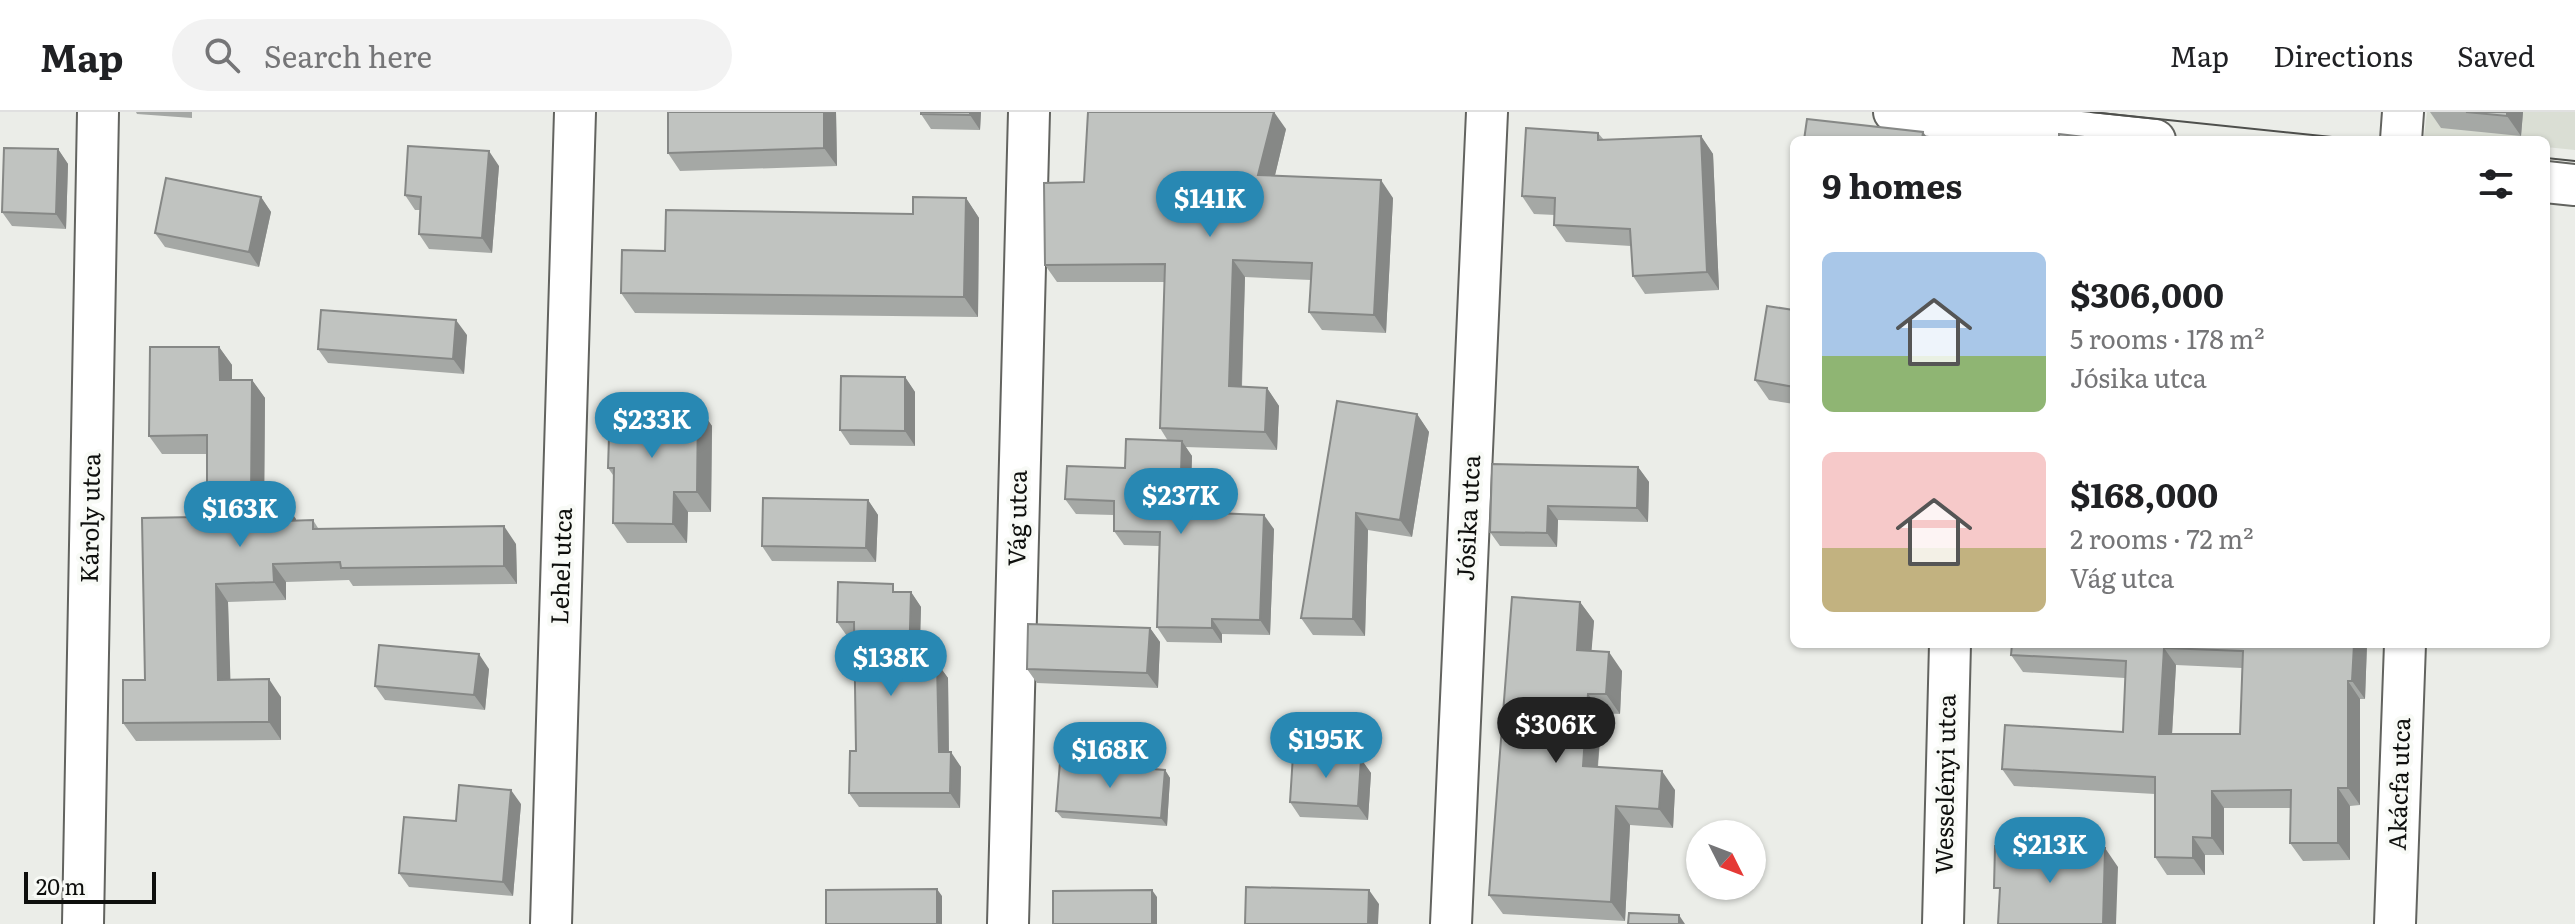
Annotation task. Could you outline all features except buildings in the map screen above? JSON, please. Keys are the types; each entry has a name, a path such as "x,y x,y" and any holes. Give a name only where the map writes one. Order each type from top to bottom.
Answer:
{"street":[{"name":"Károly utca","path":"83,924 98,112"},
{"name":"Lehel utca","path":"551,924 575,112"},
{"name":"Vág utca","path":"1008,924 1029,112"},
{"name":"Jósika utca","path":"1451,924 1487,112"},
{"path":"1894,112 1962,124 2107,136"},
{"path":"2401,136 2403,112"},
{"path":"2550,182 2575,185"},
{"name":"Wesselényi utca","path":"1943,924 1950,648"},
{"name":"Akácfa utca","path":"2395,924 2405,648"}],"shaded area":[{"path":"2427,112 2575,112 2575,150 2550,147 2550,136 2424,136"}],"tram line":[{"path":"2091,112 2322,136"},
{"path":"2550,158 2575,161"}]}
